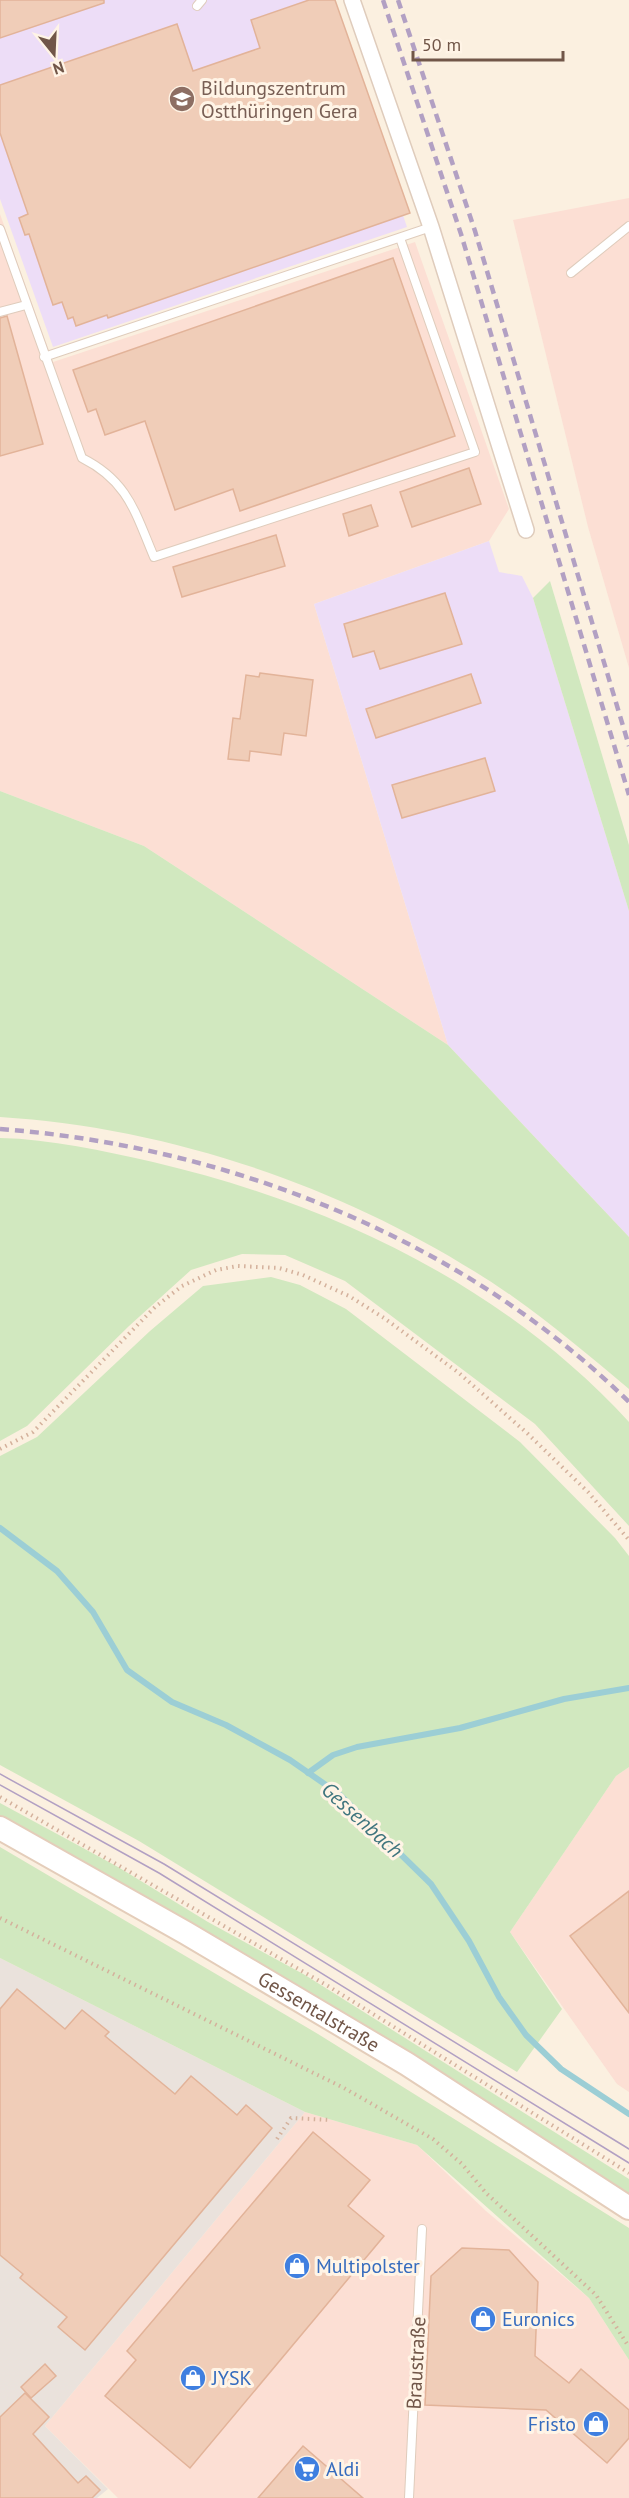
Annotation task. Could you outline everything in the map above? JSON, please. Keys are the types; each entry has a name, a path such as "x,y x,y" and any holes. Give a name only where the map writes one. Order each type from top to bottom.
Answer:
{"main road":[{"name":"Gessentalstraße","path":"0,1828 186,1933 407,2064 629,2208"}],"street":[{"path":"352,0 431,227 526,530"}],"lane":[{"path":"572,273 629,226"},
{"path":"44,357 431,227"},
{"path":"0,229 82,458 103,468 118,482 130,500 154,557 342,498 475,452 400,238"},
{"path":"0,312 26,304"},
{"name":"Braustraße","path":"409,2498 422,2229"}],"path":[{"path":"0,1449 33,1432 155,1307 182,1286 216,1270 238,1266 279,1268 303,1275 349,1296 384,1318 459,1373 528,1434 588,1492 629,1540"},
{"path":"0,1797 328,1986 629,2173"},
{"path":"0,1918 344,2088 433,2139 462,2164 486,2193 596,2295 629,2347"},
{"path":"277,2139 291,2118 331,2120"}],"shaded area":[{"name":"Bildungszentrum Ostthüringen Gera","path":"0,0 330,0 407,227 53,347 0,199"},
{"path":"629,198 629,668 588,527 513,220"},
{"path":"0,214 53,362 415,242 509,509 489,541 314,604 448,1045 144,846 0,791"},
{"path":"489,541 499,572 522,576 533,598 629,911 629,1237 448,1045 314,604"},
{"path":"629,1767 629,2092 617,2084 510,1932 616,1776"},
{"path":"0,1958 305,2112 45,2426 108,2489 97,2498 0,2498"},
{"path":"305,2112 417,2145 486,2211 589,2298 629,2360 629,2498 118,2498 45,2426"}],"green space":[{"path":"550,581 629,845 629,911 533,598"},
{"path":"0,791 144,846 448,1045 629,1237 629,1389 512,1296 455,1259 332,1197 268,1172 135,1135 67,1124 0,1117"},
{"path":"0,1138 58,1143 153,1162 285,1201 411,1256 470,1291 527,1329 580,1373 629,1422 629,1526 535,1424 345,1281 285,1255 242,1254 191,1270 129,1326 27,1426 0,1441"},
{"path":"271,1277 300,1285 346,1309 520,1442 615,1538 629,1556 629,1767 616,1776 510,1932 562,2009 517,2072 139,1841 0,1765 0,1456 37,1437 150,1331 203,1286"},
{"path":"0,1803 118,1867 208,1922 305,1975 629,2179 629,2197 0,1818"},
{"path":"0,1847 318,2034 629,2228 629,2360 589,2298 417,2145 305,2112 0,1958"}],"building":[{"path":"0,0 104,0 104,3 0,38"},
{"name":"Bildungszentrum Ostthüringen Gera","path":"309,0 335,0 410,213 108,318 107,315 76,326 73,317 68,319 62,302 53,305 29,234 25,235 19,218 28,214 0,133 0,85 177,24 193,71 260,48 251,20"},
{"path":"393,258 455,436 240,511 233,489 175,510 145,421 105,435 96,409 88,412 73,370"},
{"path":"7,316 43,444 0,456 0,318"},
{"path":"469,468 481,504 412,527 400,492"},
{"path":"371,505 378,526 349,536 343,514"},
{"path":"276,535 285,566 182,597 173,567"},
{"path":"445,593 462,644 380,669 374,651 353,657 344,624"},
{"path":"260,673 313,680 306,736 284,733 281,755 250,751 249,761 228,759 233,718 240,719 246,675 259,677"},
{"path":"471,674 481,703 376,738 366,709"},
{"path":"485,758 495,791 402,818 392,785"},
{"path":"629,1891 629,2013 570,1936"},
{"path":"17,1989 65,2029 82,2010 109,2032 105,2036 175,2094 191,2076 237,2115 246,2105 272,2128 85,2350 58,2327 67,2317 20,2278 23,2274 0,2255 0,2009"},
{"path":"313,2132 370,2180 348,2206 384,2236 190,2468 105,2396 136,2360 127,2351"},
{"name":"Euronics","path":"462,2248 509,2250 538,2282 535,2356 569,2383 581,2369 629,2410 629,2438 607,2463 546,2410 425,2405 431,2276"},
{"path":"45,2364 56,2376 31,2398 21,2387"},
{"path":"25,2393 49,2417 33,2434 78,2483 86,2476 100,2490 92,2498 0,2498 0,2417"},
{"name":"Aldi","path":"303,2446 363,2498 258,2498"}],"waterway":[{"name":"Gessenbach","path":"0,1528 57,1571 93,1612 127,1670 172,1702 226,1725 290,1760 339,1794 431,1884 469,1941 499,1997 526,2035 561,2069 629,2114"},
{"path":"308,1773 333,1755 357,1747 460,1728 564,1699 629,1688"}],"tram line":[{"path":"0,1774 164,1864 629,2149"},
{"path":"0,1785 159,1873 629,2163"}],"railway":[{"path":"383,0 461,234 629,795"},
{"path":"398,0 475,231 629,746"},
{"path":"0,1129 86,1139 172,1156 256,1180 338,1211 418,1249 493,1293 564,1344 629,1402"}],"place":[{"name":"Bildungszentrum Ostthüringen Gera","path":"182,99"},
{"name":"Multipolster","path":"297,2266"},
{"name":"Euronics","path":"483,2319"},
{"name":"JYSK","path":"193,2378"},
{"name":"Fristo","path":"596,2424"},
{"name":"Aldi","path":"307,2469"}]}
